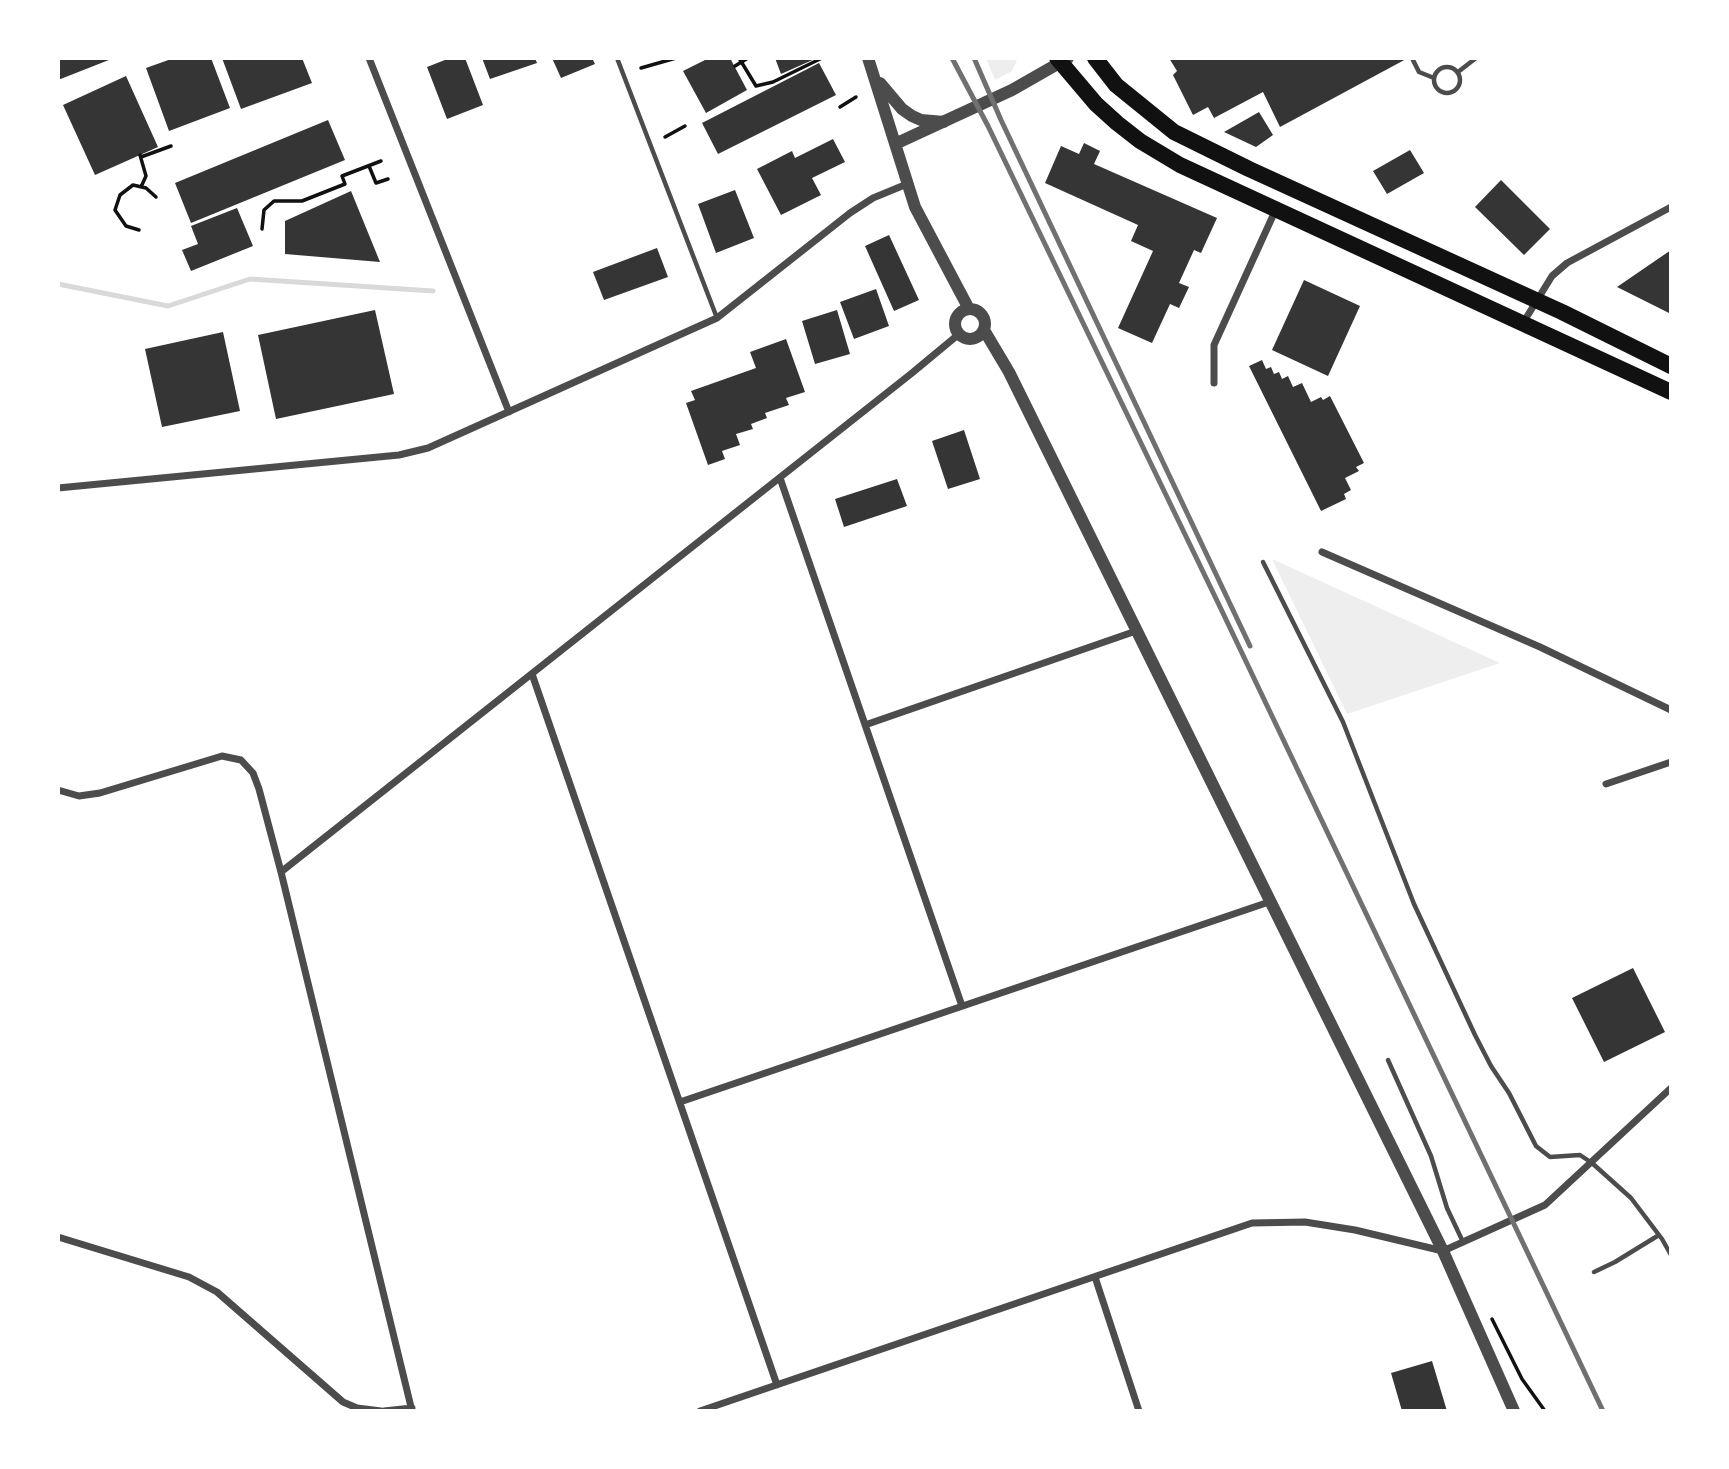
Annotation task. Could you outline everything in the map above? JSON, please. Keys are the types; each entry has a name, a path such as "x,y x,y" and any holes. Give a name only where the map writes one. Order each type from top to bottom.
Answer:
{"highway":[{"path":"1095,58 1116,85 1174,132 1536,300 1671,366"},
{"path":"1062,59 1096,104 1140,141 1180,164 1671,392"}],"street":[{"path":"369,58 509,412"},
{"path":"868,58 907,184 925,227 969,309 982,315 984,330 1009,372 1443,1251 1514,1411"},
{"path":"895,144 1012,90 1062,59"},
{"path":"875,76 893,100 912,116 921,120 944,122"},
{"path":"58,488 399,456 428,448 717,318 850,213 873,198 907,184"},
{"path":"1523,324 1552,276 1567,263 1671,207"},
{"path":"1214,383 1214,345 1276,209"},
{"path":"969,309 960,313 956,321 959,334 966,338 975,338 984,330"},
{"path":"281,872 959,334"},
{"path":"780,478 962,1006"},
{"path":"1322,552 1540,647 1671,710"},
{"path":"865,724 1136,631"},
{"path":"532,674 777,1385"},
{"path":"58,790 79,796 100,793 212,757 232,757 248,766 257,782 281,872 412,1410 357,1409 336,1397 216,1292 189,1277 58,1237"},
{"path":"1606,784 1671,762"},
{"path":"680,1102 1269,902"},
{"path":"700,1411 1252,1223 1305,1222 1355,1230 1443,1251 1545,1205 1671,1088"},
{"path":"1095,1277 1139,1411"}],"lane":[{"path":"617,58 717,318"},
{"path":"1412,58 1419,72 1434,78"},
{"path":"1458,72 1476,58"},
{"path":"1454,68 1458,72 1460,84 1452,92 1440,91 1436,87 1434,78 1437,71 1454,68"},
{"path":"1263,562 1343,722 1414,904 1491,1066 1509,1093 1536,1146 1550,1157 1580,1155 1592,1163 1631,1198 1671,1255"},
{"path":"1388,1060 1432,1156 1447,1208 1463,1242"},
{"path":"1594,1272 1659,1235"}],"path":[{"path":"641,68 676,58"},
{"path":"735,66 748,58"},
{"path":"741,60 756,86 773,82 822,58"},
{"path":"839,107 856,97"},
{"path":"665,137 685,126"},
{"path":"141,187 146,176 141,156 171,146"},
{"path":"262,229 264,210 274,201 302,201 345,184 342,176 381,161"},
{"path":"369,166 376,183 388,179"},
{"path":"139,230 126,226 115,211 120,195 133,186 146,188 156,197"}],"shaded area":[{"path":"986,58 1018,58 1012,71 995,80"},
{"path":"1272,559 1500,663 1347,714"}],"building":[{"path":"58,58 114,58 58,80"},
{"path":"174,58 211,58 230,108 169,131 146,68"},
{"path":"222,58 302,58 312,83 241,109"},
{"path":"450,58 465,58 483,105 447,119 427,67"},
{"path":"482,58 535,58 537,63 490,79"},
{"path":"552,58 592,58 595,64 561,78"},
{"path":"709,58 730,58 747,90 706,113 683,71"},
{"path":"775,58 817,58 781,74"},
{"path":"1169,58 1408,58 1280,127 1263,92 1214,118 1208,107 1193,115 1173,75 1177,71"},
{"path":"819,63 836,95 718,154 702,123"},
{"path":"126,76 158,147 95,175 63,105"},
{"path":"1259,112 1273,135 1256,147 1224,132"},
{"path":"328,120 345,160 191,223 175,183"},
{"path":"833,139 845,162 812,178 821,195 781,215 757,169 792,151 795,158"},
{"path":"1084,143 1100,151 1094,164 1217,218 1201,253 1194,250 1179,283 1189,287 1179,308 1170,304 1152,343 1118,328 1153,251 1131,241 1138,225 1045,183 1061,146 1079,154"},
{"path":"1410,150 1424,173 1387,194 1373,171"},
{"path":"1501,180 1550,229 1524,255 1475,207"},
{"path":"735,190 754,238 716,253 698,204"},
{"path":"351,191 380,262 285,254 285,221"},
{"path":"237,208 253,246 191,271 182,250 198,244 191,226"},
{"path":"889,235 919,300 894,311 865,246"},
{"path":"657,248 668,277 604,300 593,272"},
{"path":"1671,250 1671,314 1617,287"},
{"path":"1304,280 1360,306 1328,376 1272,350"},
{"path":"876,289 889,326 854,339 840,302"},
{"path":"375,310 394,394 276,419 258,335"},
{"path":"837,310 850,354 815,364 802,321"},
{"path":"223,332 240,411 162,427 145,349"},
{"path":"786,339 805,392 786,398 789,405 765,413 767,418 751,424 753,429 736,434 740,445 722,451 725,459 708,465 686,403 695,400 691,391 756,368 750,352"},
{"path":"1262,360 1266,369 1271,367 1274,374 1279,372 1282,379 1288,376 1293,387 1302,383 1311,402 1330,396 1364,463 1356,467 1359,471 1345,478 1351,490 1344,494 1346,499 1321,511 1249,366"},
{"path":"964,430 980,479 948,489 932,441"},
{"path":"897,479 907,506 844,527 835,499"},
{"path":"1633,968 1665,1032 1604,1062 1572,998"},
{"path":"1432,1361 1447,1411 1402,1411 1391,1373"}],"waterway":[{"path":"58,284 168,306 250,279 433,291"}],"railway":[{"path":"952,58 988,126 1221,609 1603,1411"},
{"path":"974,58 1250,646"}]}
